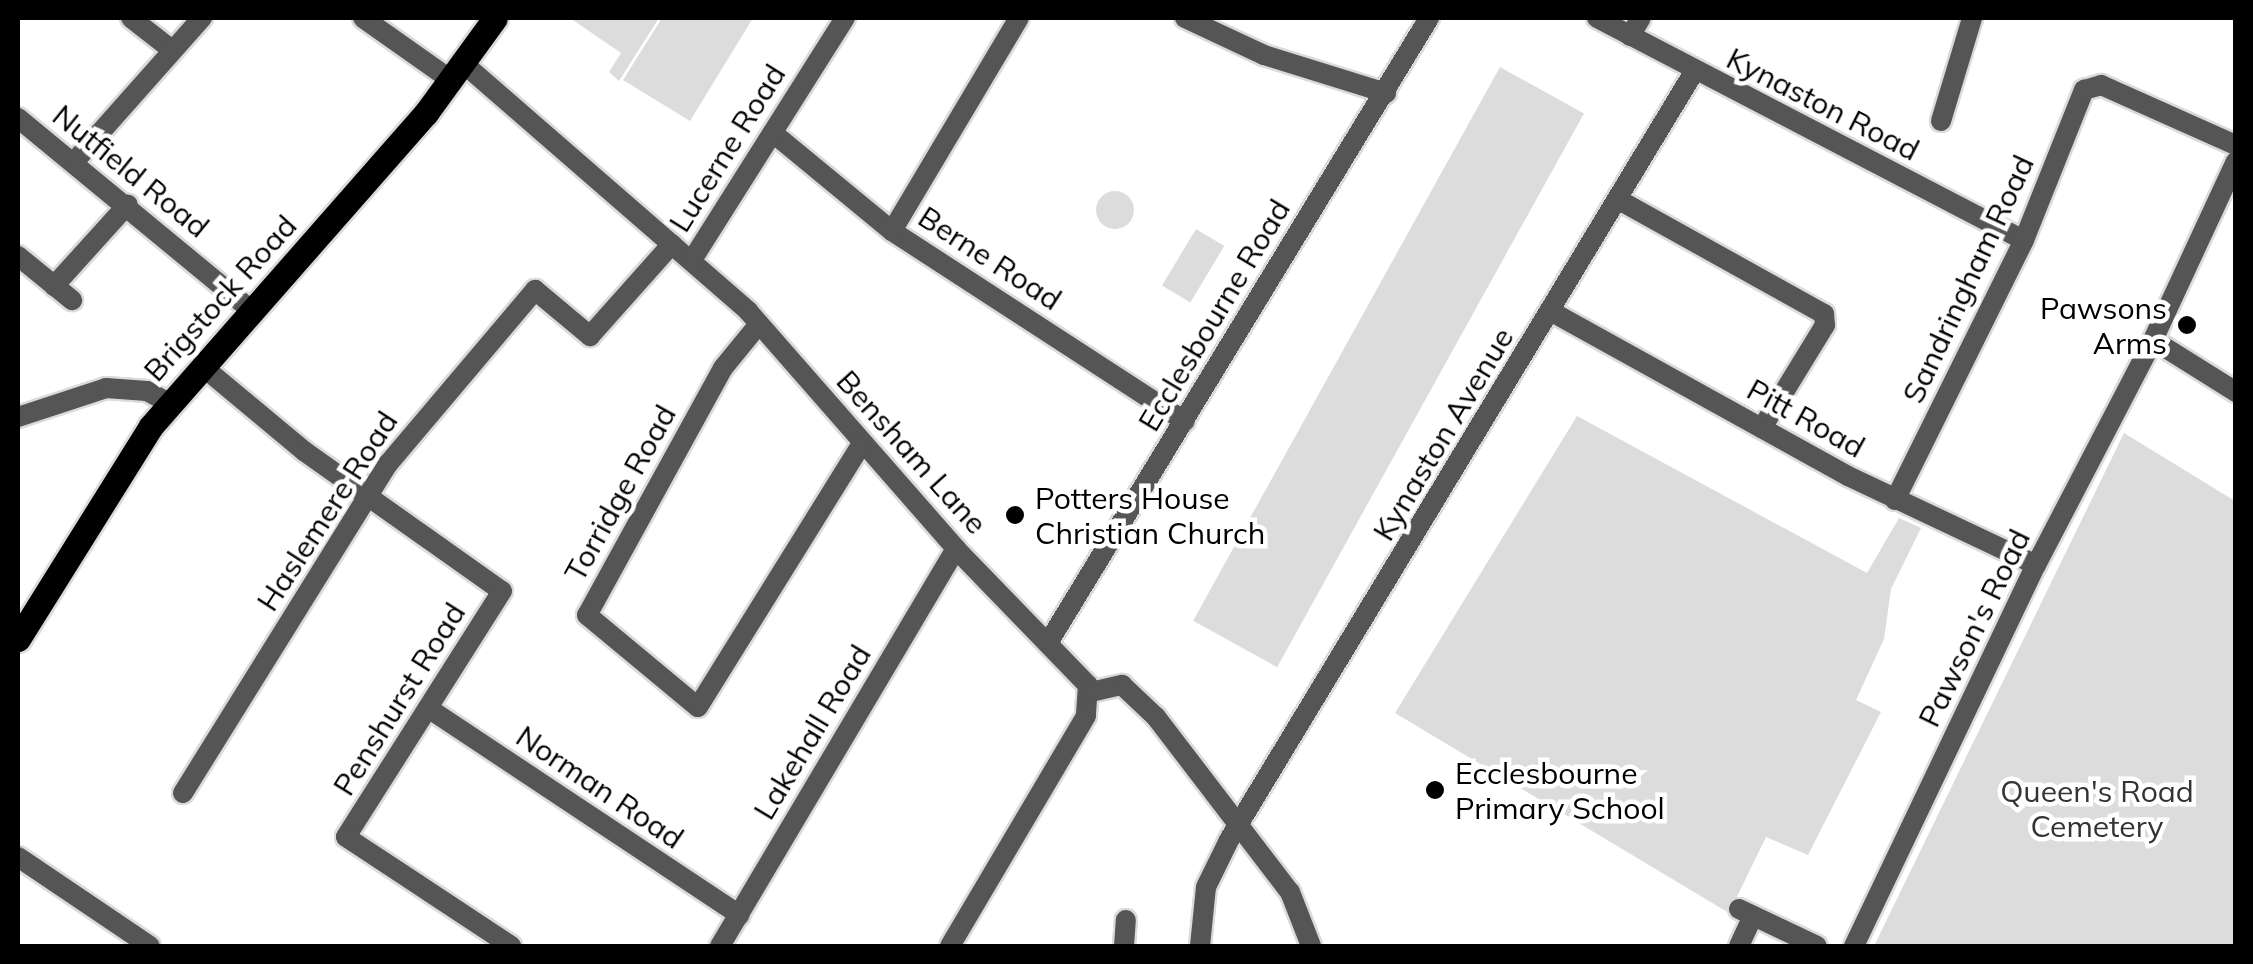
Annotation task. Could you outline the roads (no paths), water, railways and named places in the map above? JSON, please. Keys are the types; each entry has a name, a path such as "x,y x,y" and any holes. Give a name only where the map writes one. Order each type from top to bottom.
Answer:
{"main road":[{"name":"Brigstock Road","path":"18,639 169,403 457,72 495,18"}],"street":[{"path":"131,18 172,50"},
{"path":"74,162 202,18"},
{"name":"Bensham Lane","path":"363,18 457,72 692,260 759,324 956,549 1090,692"},
{"name":"Lucerne Road","path":"692,260 845,18"},
{"path":"892,231 1019,18"},
{"path":"1185,18 1264,55 1386,93"},
{"name":"Ecclesbourne Road","path":"1048,644 1386,93 1428,18"},
{"name":"Kynaston Road","path":"1598,18 1636,26 1694,72 2024,240"},
{"path":"1941,121 1972,18"},
{"name":"Kynaston Avenue","path":"1200,946 1206,887 1239,824 1694,72"},
{"name":"Sandringham Road","path":"1895,500 2024,240 2092,84 2236,145"},
{"name":"Nutfield Road","path":"18,118 128,204 252,310"},
{"name":"Berne Road","path":"773,133 892,231 1185,421"},
{"name":"Pawson's Road","path":"1854,946 2036,565 2153,340 2236,161"},
{"path":"1619,200 1824,314 1825,325 1762,428"},
{"path":"54,286 128,204"},
{"name":"Haslemere Road","path":"183,793 406,440 535,290 590,336 672,244"},
{"path":"18,256 72,300"},
{"name":"Pitt Road","path":"1552,312 1895,500 2036,565"},
{"name":"Torridge Road","path":"759,324 724,368 587,616 698,706 862,444"},
{"path":"2153,340 2236,392"},
{"name":"Penshurst Road","path":"202,366 368,495 502,592 346,837 511,946"},
{"path":"19,414 106,388 146,391 169,403"},
{"name":"Lakehall Road","path":"720,946 956,549"},
{"path":"950,946 1081,724 1090,692 1120,684 1142,701 1295,899 1311,946"},
{"name":"Norman Road","path":"428,708 739,916"},
{"path":"18,858 150,946"},
{"path":"1739,946 1746,912 1817,946"},
{"path":"1124,946 1126,920"}],"place":[{"name":"Pawsons Arms","path":"2187,325"},
{"name":"Potters House Christian Church","path":"1015,515"},
{"name":"Ecclesbourne Primary School","path":"1435,790"}],"park label":[{"name":"Queen's Road Cemetery","path":"2097,808"}]}
